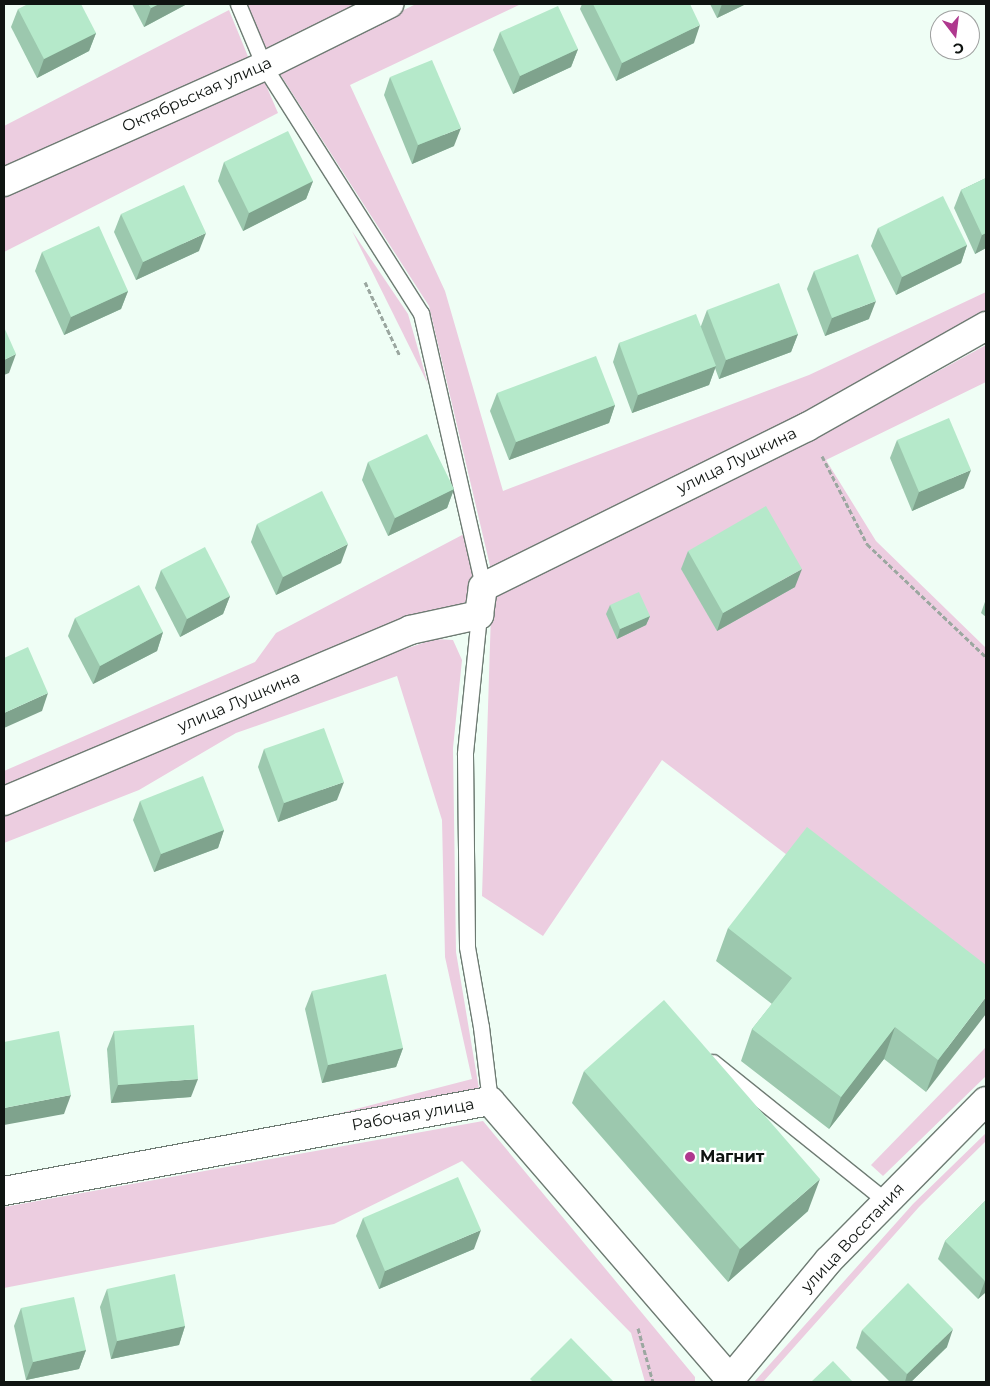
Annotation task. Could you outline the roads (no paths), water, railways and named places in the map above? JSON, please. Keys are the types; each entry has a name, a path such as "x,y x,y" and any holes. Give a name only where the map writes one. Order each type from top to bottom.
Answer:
{"street":[{"name":"Октябрьская улица","path":"4,182 264,66 389,4"},
{"name":"улица Лушкина","path":"483,587 807,427 986,326"},
{"path":"479,614 483,587"},
{"name":"улица Лушкина","path":"4,801 410,630 479,614"},
{"name":"Рабочая улица","path":"4,1191 490,1101 729,1381"},
{"name":"улица Восстания","path":"729,1381 829,1260 986,1102"}],"lane":[{"path":"238,4 264,66 421,313 483,587"},
{"path":"479,614 465,754 467,947 481,1027 490,1101"},
{"path":"704,1054 887,1202"}],"place":[{"name":"Магнит","path":"690,1157"}]}
